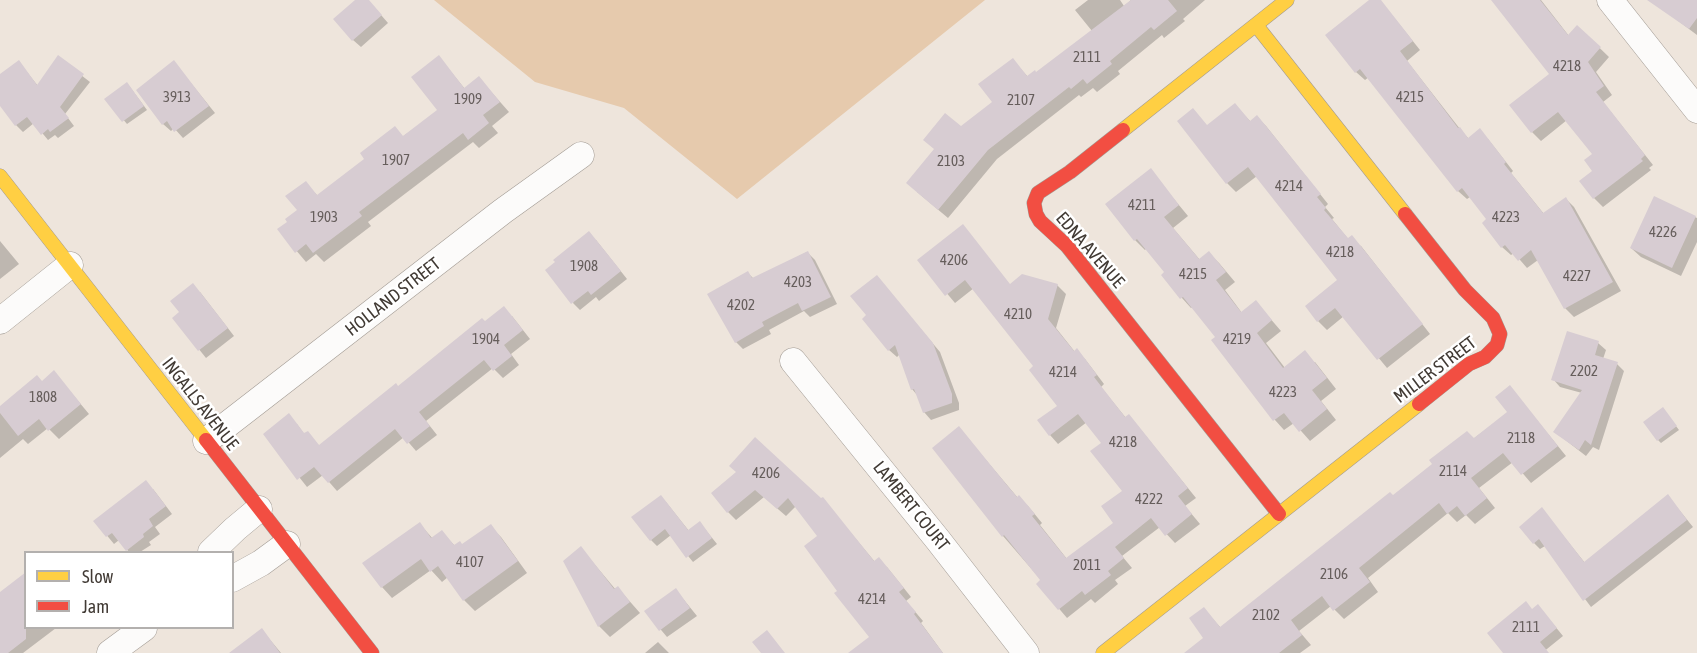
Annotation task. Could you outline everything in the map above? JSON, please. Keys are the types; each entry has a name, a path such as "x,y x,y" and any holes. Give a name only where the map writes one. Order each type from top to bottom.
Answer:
{"street":[{"path":"1256,25 1287,0"},
{"path":"1610,0 1697,110"},
{"name":"EDNA AVENUE","path":"1256,25 1070,172 1043,189 1038,193 1034,202 1040,221 1067,246 1279,514"},
{"name":"MILLER STREET","path":"1103,653 1469,364 1485,357 1497,345 1500,334 1493,318 1466,290 1256,25"},
{"name":"HOLLAND STREET","path":"206,441 503,211 581,155"},
{"name":"INGALLS AVENUE","path":"0,176 372,653"},
{"path":"0,321 70,266"},
{"name":"LAMBERT COURT","path":"793,361 1026,653"},
{"path":"212,551 259,509"},
{"path":"234,578 261,563 287,544"},
{"path":"110,653 141,629"}],"shaded area":[{"path":"434,0 985,0 737,199 624,108 535,82"}],"building":[{"path":"355,0 369,0 382,15 352,41 333,19"},
{"path":"1131,0 1168,0 1177,11 1154,30 1151,27 1110,61 1112,64 1087,84 1083,79 1071,89 1069,87 988,150 938,210 906,183 934,149 923,140 945,113 961,126 992,102 978,84 1013,58 1027,76 1035,70 1036,72"},
{"path":"1369,0 1381,0 1413,41 1400,51 1458,128 1460,127 1468,138 1480,128 1506,162 1504,164 1543,213 1566,197 1613,282 1564,309 1531,250 1518,261 1505,245 1501,248 1482,223 1486,219 1462,188 1457,192 1360,69 1355,73 1325,35"},
{"path":"1491,0 1540,0 1568,35 1577,25 1601,47 1588,62 1604,86 1596,92 1645,155 1641,159 1643,161 1593,199 1579,181 1592,171 1584,160 1592,154 1558,112 1531,133 1509,105 1549,74"},
{"path":"1647,0 1697,0 1697,18 1689,29"},
{"path":"58,55 84,74 60,107 69,118 50,132 48,129 41,135 27,117 15,126 0,106 0,74 19,60 37,85"},
{"path":"439,55 464,88 479,76 500,102 483,115 489,123 468,140 463,133 359,212 362,216 313,253 306,244 295,253 277,229 287,222 285,219 297,210 285,196 306,181 317,195 364,159 360,153 395,126 403,136 437,110 411,77"},
{"path":"174,60 209,106 174,132 167,121 162,125 136,90"},
{"path":"127,82 144,106 122,122 104,99"},
{"path":"1235,103 1250,121 1257,115 1321,194 1317,197 1326,208 1324,210 1348,238 1352,235 1423,324 1377,360 1335,308 1317,322 1305,306 1337,280 1248,167 1226,184 1177,121 1193,108 1207,125"},
{"path":"1151,168 1179,205 1164,217 1199,259 1209,251 1226,272 1216,280 1241,312 1256,300 1272,320 1257,333 1283,368 1305,350 1327,378 1312,390 1327,409 1299,432 1284,413 1273,421 1211,340 1215,337 1183,297 1180,299 1161,275 1164,272 1137,239 1134,241 1105,204"},
{"path":"1654,196 1696,216 1672,268 1630,248"},
{"path":"963,224 1010,284 1022,274 1058,284 1048,319 1074,351 1077,348 1097,375 1094,377 1125,417 1129,414 1188,488 1178,496 1192,514 1165,536 1151,518 1115,547 1124,558 1108,571 1111,575 1085,595 1082,591 1058,610 1036,584 1040,580 1004,535 1002,537 932,448 959,426 1017,497 1019,495 1035,514 1032,516 1066,558 1113,523 1101,506 1122,491 1090,451 1101,443 1078,414 1049,436 1037,420 1057,406 1029,370 1033,366 965,280 945,296 917,260"},
{"path":"589,231 621,271 591,295 588,291 571,304 545,270 555,262 553,260"},
{"path":"808,251 831,297 802,311 798,303 762,322 764,326 735,343 707,294 748,271 752,278"},
{"path":"877,275 933,343 952,394 952,403 923,413 914,389 911,390 895,345 888,351 862,319 866,315 850,296"},
{"path":"193,283 228,328 198,351 172,318 179,312 170,301"},
{"path":"504,306 523,330 504,345 512,356 493,371 484,360 419,412 430,426 407,444 395,429 328,483 314,467 297,480 263,434 289,413 304,433 308,431 319,445 396,383 398,386 482,318 485,321"},
{"path":"1567,331 1599,341 1595,355 1618,362 1591,445 1585,440 1579,450 1553,432 1582,390 1551,380"},
{"path":"54,370 81,404 48,431 39,419 18,436 0,413 0,406 37,375 42,381"},
{"path":"1510,385 1558,446 1521,475 1503,453 1471,478 1487,498 1465,516 1457,506 1447,514 1439,503 1359,568 1370,582 1333,611 1322,596 1291,620 1302,635 1279,653 1184,653 1203,638 1189,618 1204,607 1220,627 1390,492 1393,495 1432,464 1429,460 1467,431 1474,438 1507,412 1495,397"},
{"path":"1663,407 1677,426 1657,441 1643,422"},
{"path":"755,437 821,498 823,497 874,561 879,557 904,588 899,592 916,612 914,614 943,653 848,653 869,637 834,593 837,591 804,546 817,536 788,498 777,509 755,490 727,513 711,493 736,472 729,466"},
{"path":"146,480 166,506 149,519 153,526 143,534 144,537 126,551 112,533 106,537 93,521"},
{"path":"1668,494 1687,520 1583,601 1539,539 1533,544 1519,527 1542,507 1584,562"},
{"path":"661,495 688,530 700,521 712,538 686,558 665,529 650,541 631,517"},
{"path":"420,522 431,538 442,530 454,545 460,541 462,544 491,524 518,561 463,601 438,566 430,572 421,559 381,588 362,563"},
{"path":"581,546 614,589 618,586 630,602 598,627 563,561"},
{"path":"24,574 26,639 8,653 0,653 0,592"},
{"path":"676,588 690,608 659,631 644,611"},
{"path":"1526,601 1532,609 1538,604 1557,628 1540,642 1549,653 1503,653 1487,633"},
{"path":"262,628 280,653 229,653"},
{"path":"767,630 785,653 761,653 752,642"}],"traffic: slow":[{"path":"1123,130 1287,0"},
{"path":"1256,25 1405,214"},
{"path":"0,176 206,440"},
{"path":"1103,653 1419,404"}],"traffic: jam":[{"path":"1123,130 1070,172 1038,193 1034,203 1036,214 1040,221 1067,246 1279,514"},
{"path":"1405,214 1465,290 1493,318 1500,334 1497,345 1485,357 1469,364 1419,404"},
{"path":"206,440 372,653"}]}
